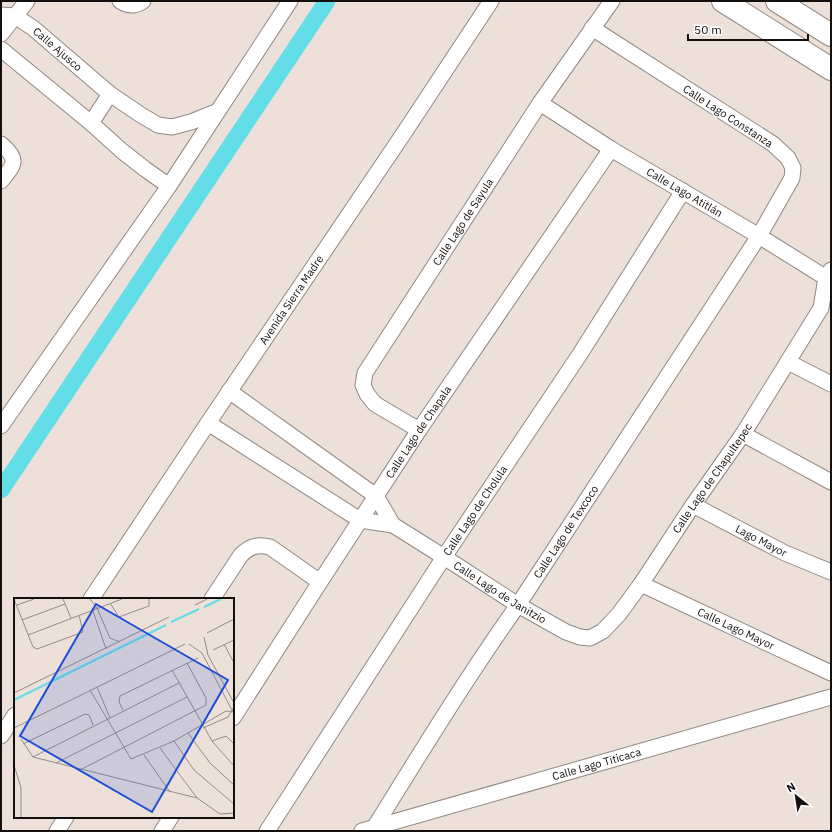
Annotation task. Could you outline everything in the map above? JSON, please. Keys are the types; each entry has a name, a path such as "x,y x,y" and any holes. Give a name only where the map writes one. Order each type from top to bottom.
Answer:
{"street":[{"path":"1,34 8,16 27,1"},
{"path":"120,1 126,5 138,5 143,1"},
{"path":"1,426 169,186 290,1"},
{"name":"Avenida Sierra Madre","path":"93,598 229,391 404,133 491,1"},
{"name":"Calle Lago de Sayula","path":"419,430 375,404 367,394 363,385 365,373 540,103 612,1"},
{"path":"723,1 831,68"},
{"path":"777,1 831,34"},
{"name":"Calle Ajusco","path":"8,16 33,28 110,94 141,115 158,124 172,127 191,122 216,112"},
{"name":"Calle Lago Constanza","path":"592,28 773,144 788,158 793,168 792,178 759,236"},
{"path":"1,49 91,123 122,151 169,186"},
{"path":"91,123 110,94"},
{"name":"Calle Lago Atitlán","path":"540,103 611,149 829,276"},
{"path":"1,144 9,150 13,163 12,168 1,181"},
{"name":"Calle Lago de Chapala","path":"234,716 419,430 611,149"},
{"name":"Calle Lago de Cholula","path":"267,831 444,557 580,354 683,191"},
{"name":"Calle Lago de Texcoco","path":"368,829 459,690 518,605 759,236"},
{"name":"Calle Lago de Chapultepec","path":"590,638 603,631 619,614 743,434 788,362 826,306 829,276"},
{"path":"788,362 831,384"},
{"name":"Calle Lago de Janitzio","path":"229,391 376,496 393,525"},
{"name":"Calle Lago de Janitzio","path":"208,423 360,520 393,525 518,605 566,632 580,637 590,638"},
{"path":"743,434 831,482"},
{"name":"Lago Mayor","path":"693,505 785,553 831,572"},
{"path":"213,598 242,554 246,550 261,545 270,547 320,582"},
{"name":"Calle Lago Mayor","path":"641,584 831,672"},
{"name":"Calle Lago Titicaca","path":"368,829 831,697"},
{"path":"1,736 14,716"},
{"path":"57,831 65,818"},
{"path":"162,831 169,818"}],"waterway":[{"path":"1,490 327,1"}]}
